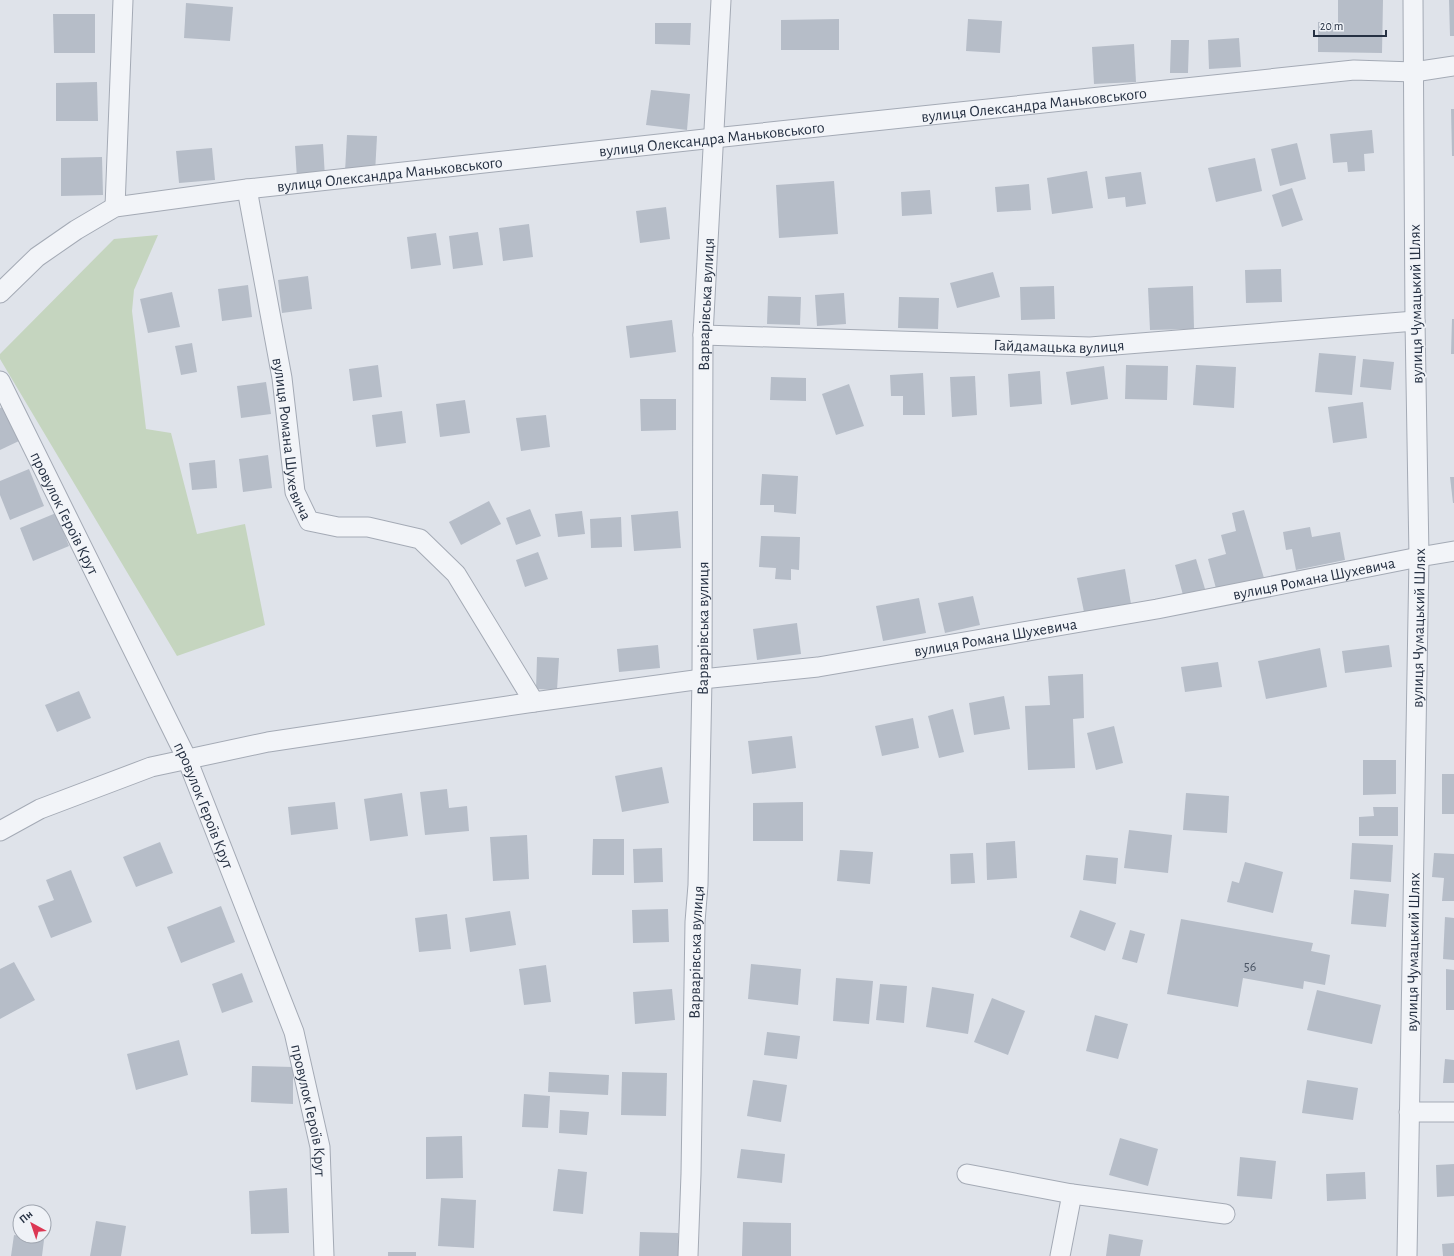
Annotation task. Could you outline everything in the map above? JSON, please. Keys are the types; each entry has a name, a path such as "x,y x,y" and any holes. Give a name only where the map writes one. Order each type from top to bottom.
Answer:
{"street":[{"path":"115,207 123,0"},
{"name":"Варварівська вулиця","path":"688,1256 702,680 703,335 721,0"},
{"name":"вулиця Чумацький Шлях","path":"1407,1256 1420,557 1415,321 1413,0"},
{"name":"вулиця Олександра Маньковського","path":"0,293 37,257 76,230 115,207 247,189 1354,70 1414,72 1454,66"},
{"name":"вулиця Романа Шухевича","path":"247,189 282,378 295,492 309,521 338,527 368,527 420,539 456,574 534,702"},
{"name":"Гайдамацька вулиця","path":"703,335 1090,347 1415,321"},
{"name":"провулок Героїв Крут","path":"0,381 186,759 294,1032 320,1147 324,1256"},
{"name":"вулиця Романа Шухевича","path":"0,831 40,809 151,767 268,742 534,702 702,680 818,667 1142,612 1420,557 1454,552"},
{"path":"1409,1112 1454,1112"},
{"path":"967,1174 1072,1194 1224,1214"},
{"path":"1060,1256 1072,1194"}],"green space":[{"path":"158,235 134,290 132,311 146,429 171,433 197,534 245,524 265,625 177,656 0,359 0,354 114,239"}],"building":[{"path":"1338,0 1383,0 1382,53 1318,52 1318,22 1338,23"},
{"path":"1449,0 1454,0 1454,36 1450,36"},
{"path":"186,3 233,7 230,41 184,38"},
{"path":"53,14 95,14 95,53 54,53"},
{"path":"839,19 839,50 781,50 781,20"},
{"path":"968,19 1002,21 1000,53 966,51"},
{"path":"655,23 691,23 690,45 655,44"},
{"path":"1239,38 1241,67 1209,69 1208,40"},
{"path":"1171,40 1189,40 1188,73 1170,73"},
{"path":"1134,44 1136,82 1094,84 1092,47"},
{"path":"97,82 98,121 56,121 56,83"},
{"path":"651,90 690,94 687,130 646,125"},
{"path":"1451,109 1454,109 1454,156 1452,156"},
{"path":"1372,130 1374,153 1364,154 1365,171 1348,172 1347,162 1333,163 1330,134"},
{"path":"347,135 377,136 375,173 345,172"},
{"path":"1297,143 1306,179 1280,186 1271,149"},
{"path":"323,144 325,177 297,179 295,146"},
{"path":"212,148 215,180 179,183 176,151"},
{"path":"102,157 103,195 61,196 61,158"},
{"path":"1255,158 1262,191 1216,202 1208,168"},
{"path":"1087,171 1093,208 1052,214 1047,178"},
{"path":"1141,172 1146,204 1126,207 1125,197 1108,199 1105,177"},
{"path":"834,181 838,234 779,238 776,185"},
{"path":"1029,184 1031,210 997,212 995,187"},
{"path":"1292,188 1303,220 1282,227 1272,195"},
{"path":"930,190 932,214 902,216 901,192"},
{"path":"666,207 670,239 640,243 636,211"},
{"path":"529,224 533,257 503,261 499,228"},
{"path":"478,232 483,265 453,269 449,236"},
{"path":"436,233 441,265 411,269 407,237"},
{"path":"1281,269 1282,302 1246,303 1245,270"},
{"path":"993,272 1000,297 957,308 950,283"},
{"path":"308,276 312,309 282,313 278,280"},
{"path":"248,285 252,317 222,321 218,289"},
{"path":"1054,286 1055,319 1021,320 1020,287"},
{"path":"1193,286 1194,329 1150,330 1148,288"},
{"path":"172,292 180,327 148,333 140,299"},
{"path":"844,293 846,324 817,326 815,295"},
{"path":"768,296 801,297 800,325 767,324"},
{"path":"899,297 939,298 938,329 898,328"},
{"path":"1452,319 1454,319 1454,354 1451,354"},
{"path":"672,320 676,352 630,358 626,326"},
{"path":"192,343 197,372 181,375 175,346"},
{"path":"1319,353 1356,356 1352,395 1315,392"},
{"path":"1363,359 1394,362 1391,390 1360,387"},
{"path":"378,365 382,397 353,401 349,369"},
{"path":"1126,365 1168,366 1167,400 1125,399"},
{"path":"1196,365 1236,367 1234,408 1193,405"},
{"path":"1104,366 1108,399 1071,405 1066,372"},
{"path":"1040,371 1042,404 1010,407 1008,374"},
{"path":"923,373 925,415 903,415 903,396 891,396 890,375"},
{"path":"975,376 977,415 952,417 950,377"},
{"path":"771,377 806,378 806,401 770,400"},
{"path":"266,382 271,414 241,418 237,386"},
{"path":"849,384 864,426 836,435 822,394"},
{"path":"640,399 676,399 676,430 641,431"},
{"path":"465,400 470,433 440,437 436,404"},
{"path":"1363,402 1367,438 1333,443 1328,407"},
{"path":"3,407 19,441 0,450 0,408"},
{"path":"402,411 406,443 376,447 372,415"},
{"path":"546,415 550,447 521,451 516,418"},
{"path":"268,455 272,488 243,492 239,459"},
{"path":"215,460 217,488 192,490 189,463"},
{"path":"29,469 44,506 10,520 0,495 0,481"},
{"path":"762,474 798,476 796,514 774,512 774,505 760,505"},
{"path":"1450,477 1454,477 1454,503 1453,503"},
{"path":"489,501 501,524 461,545 449,522"},
{"path":"530,509 541,536 516,545 506,518"},
{"path":"1244,510 1264,578 1217,592 1208,559 1226,554 1221,535 1236,531 1232,513"},
{"path":"582,511 585,534 558,537 555,514"},
{"path":"678,511 681,548 634,551 631,515"},
{"path":"56,513 69,546 33,561 20,528"},
{"path":"621,517 622,547 591,548 590,519"},
{"path":"1310,527 1312,537 1340,532 1345,560 1296,570 1292,549 1286,550 1283,532"},
{"path":"761,536 800,537 799,570 791,569 791,580 775,579 776,568 759,567"},
{"path":"538,552 548,579 525,587 516,560"},
{"path":"1196,559 1205,589 1183,595 1175,565"},
{"path":"1125,569 1131,604 1084,612 1077,578"},
{"path":"973,596 980,625 945,633 938,603"},
{"path":"919,598 926,633 883,641 876,606"},
{"path":"797,623 801,654 757,660 753,629"},
{"path":"658,645 660,668 619,672 617,649"},
{"path":"1389,645 1392,667 1345,673 1342,651"},
{"path":"1320,648 1327,687 1266,699 1258,661"},
{"path":"537,657 559,658 557,690 536,689"},
{"path":"1218,662 1222,687 1185,692 1181,667"},
{"path":"1083,674 1084,718 1073,719 1075,768 1028,770 1025,706 1050,705 1048,676"},
{"path":"79,691 91,718 57,732 45,705"},
{"path":"1004,696 1010,729 974,735 969,703"},
{"path":"953,709 964,752 939,758 928,716"},
{"path":"913,718 919,748 882,756 875,726"},
{"path":"1114,726 1123,763 1096,770 1087,733"},
{"path":"792,736 796,768 752,774 748,741"},
{"path":"1363,760 1396,760 1396,794 1363,795"},
{"path":"662,767 669,803 622,812 615,776"},
{"path":"1442,774 1454,774 1454,814 1442,814"},
{"path":"447,789 449,808 467,806 469,831 425,835 420,792"},
{"path":"402,793 408,836 370,841 364,799"},
{"path":"1186,793 1229,796 1227,833 1183,830"},
{"path":"335,802 338,829 291,835 288,807"},
{"path":"803,802 803,841 753,841 753,803"},
{"path":"1373,807 1398,807 1398,836 1359,836 1359,817 1374,816"},
{"path":"1129,830 1172,835 1168,873 1124,868"},
{"path":"527,835 529,879 493,881 490,837"},
{"path":"593,839 624,839 624,875 592,875"},
{"path":"1015,841 1017,878 987,880 986,843"},
{"path":"160,842 173,873 136,887 123,857"},
{"path":"1352,843 1393,845 1391,882 1350,879"},
{"path":"662,848 663,882 634,883 633,849"},
{"path":"840,850 873,852 870,884 837,881"},
{"path":"973,853 975,883 951,884 950,854"},
{"path":"1434,853 1454,854 1454,901 1442,901 1444,878 1432,877"},
{"path":"1086,855 1118,858 1116,884 1083,880"},
{"path":"1245,862 1283,872 1273,913 1227,902 1232,881 1239,883"},
{"path":"71,870 92,922 51,938 38,906 54,900 46,880"},
{"path":"1354,890 1389,894 1386,927 1351,924"},
{"path":"221,906 235,942 181,963 167,927"},
{"path":"668,909 669,942 633,943 632,910"},
{"path":"1080,910 1116,923 1105,951 1070,937"},
{"path":"510,911 516,945 470,952 465,918"},
{"path":"447,914 451,949 419,952 415,918"},
{"path":"1445,917 1454,918 1454,960 1443,959"},
{"path":"1181,919 1313,943 1311,951 1330,955 1325,985 1304,981 1303,989 1243,978 1238,1007 1167,994"},
{"path":"1130,930 1145,934 1137,963 1122,959"},
{"path":"14,962 35,1000 0,1019 0,969"},
{"path":"751,964 801,969 798,1005 748,999"},
{"path":"546,965 551,1002 524,1005 519,969"},
{"path":"1446,969 1454,970 1454,1010 1446,1010"},
{"path":"242,973 253,1002 222,1013 212,984"},
{"path":"836,978 873,981 869,1024 833,1021"},
{"path":"880,984 907,986 904,1023 876,1020"},
{"path":"932,987 974,994 968,1034 926,1027"},
{"path":"672,989 675,1020 635,1024 633,992"},
{"path":"1317,990 1381,1005 1372,1044 1307,1030"},
{"path":"992,998 1025,1011 1008,1055 974,1042"},
{"path":"1095,1015 1128,1024 1118,1059 1086,1051"},
{"path":"767,1032 800,1036 797,1059 764,1055"},
{"path":"179,1040 188,1075 136,1090 127,1054"},
{"path":"1445,1059 1454,1060 1454,1083 1443,1083"},
{"path":"252,1066 293,1067 293,1104 251,1102"},
{"path":"549,1072 609,1075 608,1095 548,1092"},
{"path":"622,1072 667,1073 666,1116 621,1115"},
{"path":"753,1080 787,1085 781,1122 747,1116"},
{"path":"1307,1080 1358,1088 1353,1120 1302,1113"},
{"path":"524,1094 550,1096 548,1128 522,1127"},
{"path":"560,1110 589,1112 587,1135 559,1133"},
{"path":"462,1136 463,1178 426,1179 426,1137"},
{"path":"1120,1138 1158,1149 1148,1186 1109,1175"},
{"path":"741,1149 785,1154 782,1183 737,1178"},
{"path":"1240,1157 1276,1161 1272,1199 1237,1196"},
{"path":"1454,1164 1454,1196 1437,1197 1436,1165"},
{"path":"558,1169 587,1172 583,1214 553,1211"},
{"path":"1365,1172 1366,1199 1327,1201 1326,1174"},
{"path":"287,1188 289,1233 251,1234 249,1191"},
{"path":"441,1198 476,1200 474,1248 438,1246"},
{"path":"96,1221 126,1226 121,1256 90,1256"},
{"path":"743,1222 791,1223 791,1256 742,1256"},
{"path":"640,1232 678,1233 678,1256 639,1256"},
{"path":"1109,1234 1143,1240 1140,1256 1106,1256"},
{"path":"1454,1243 1454,1256 1443,1256 1442,1244"},
{"path":"13,1244 44,1244 42,1256 11,1256"},
{"path":"388,1252 416,1252 416,1256 388,1256"}]}
